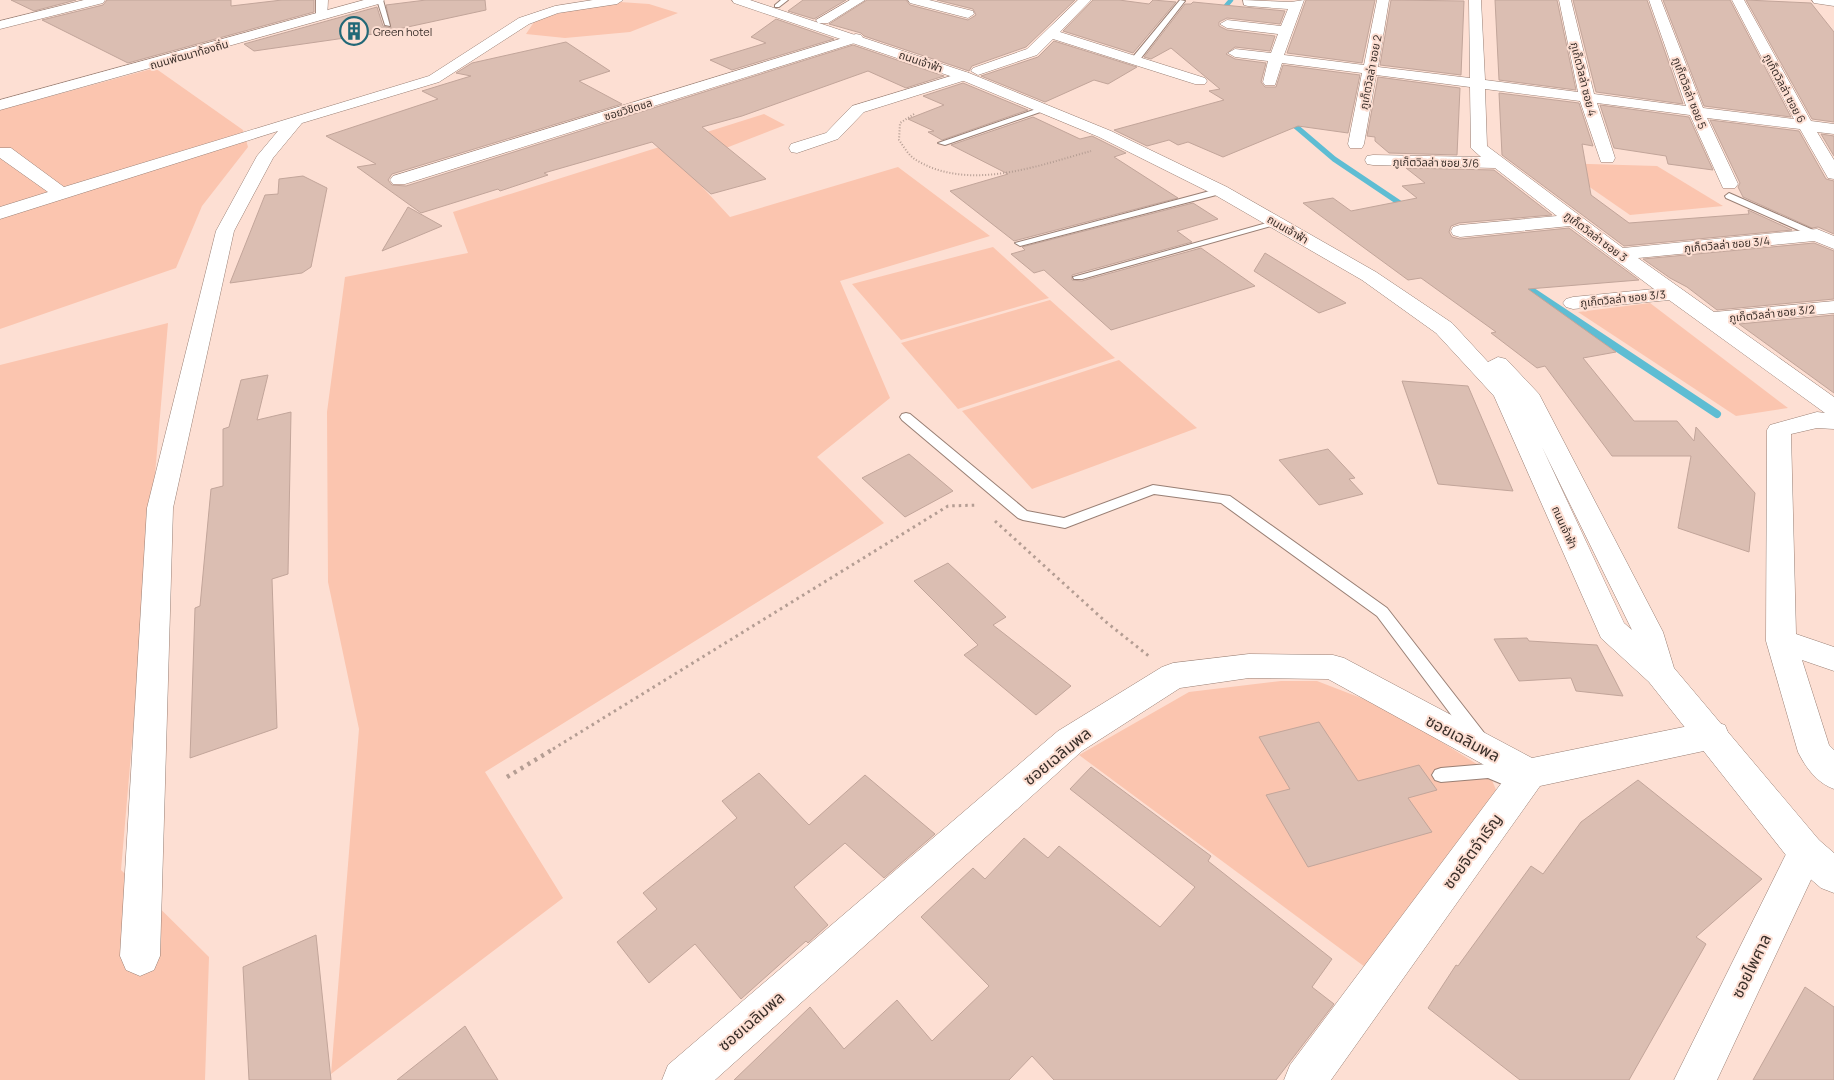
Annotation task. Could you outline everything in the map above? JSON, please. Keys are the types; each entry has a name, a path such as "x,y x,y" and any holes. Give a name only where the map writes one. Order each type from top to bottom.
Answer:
{"street":[{"path":"0,25 99,0"},
{"path":"322,0 322,15"},
{"name":"ถนนพัฒนาท้องถิ่น","path":"0,105 172,59 379,0"},
{"path":"0,213 296,120 434,79 524,21 556,10 617,0"},
{"name":"ถนนเจ้าฟ้า","path":"738,0 1062,102 1134,135 1293,220 1378,269 1457,321 1527,394 1648,632 1660,673"},
{"path":"823,20 859,0"},
{"path":"914,0 968,14"},
{"path":"797,148 832,136 858,109 1032,52 1085,0"},
{"name":"ภูเก็ตวิลล่า ซอย 2","path":"1356,144 1383,0"},
{"name":"ภูเก็ตวิลล่า ซอย 3","path":"1475,0 1479,148 1619,254 1832,409"},
{"name":"ภูเก็ตวิลล่า ซอย 4","path":"1565,0 1587,98 1607,158"},
{"name":"ภูเก็ตวิลล่า ซอย 5","path":"1656,0 1696,111 1729,190"},
{"name":"ภูเก็ตวิลล่า ซอย 6","path":"1738,0 1805,125 1834,174"},
{"name":"ถนนเจ้าฟ้า","path":"774,2 971,73 1045,109 1105,134 1221,190 1369,276 1444,328 1505,394 1612,630 1660,673 1820,864"},
{"path":"1248,2 1297,3 1276,58 1270,82"},
{"path":"1227,24 1286,31"},
{"path":"1051,34 1200,81"},
{"name":"ซอยวิชิตชล","path":"400,180 856,38"},
{"path":"1235,53 1834,129"},
{"path":"140,956 160,508 225,230 265,156 296,120"},
{"path":"0,153 5,152 61,193"},
{"name":"ภูเก็ตวิลล่า ซอย 3/6","path":"1373,160 1498,163"},
{"path":"1460,231 1574,220"},
{"name":"ภูเก็ตวิลล่า ซอย 3/4","path":"1619,254 1826,239"},
{"name":"ภูเก็ตวิลล่า ซอย 3/3","path":"1573,303 1672,293"},
{"name":"ภูเก็ตวิลล่า ซอย 3/2","path":"1709,319 1834,307"},
{"path":"1832,409 1817,420 1779,430 1781,641 1815,752 1834,774"},
{"path":"1781,641 1834,659"},
{"name":"ซอยเฉลิมพล","path":"683,1080 1070,741 1173,676 1249,666 1333,667 1488,751 1525,779"},
{"path":"1525,779 1713,735"},
{"name":"ซอยจิตจำเริญ","path":"1305,1080 1525,779"},
{"name":"ซอยไพศาล","path":"1695,1080 1820,864"}],"lane":[{"path":"379,0 388,25"},
{"path":"1136,60 1182,1"},
{"path":"942,143 1045,109"},
{"path":"1020,244 1221,190"},
{"path":"1729,190 1826,239"},
{"path":"1078,276 1277,223"},
{"path":"906,417 1023,515 1065,523 1153,490 1225,499 1382,612 1488,751"},
{"path":"1441,775 1488,771 1525,779"}],"path":[{"path":"507,776 948,506 978,505 984,511"},
{"path":"991,518 1106,622 1173,676"}],"shaded area":[{"path":"620,2 649,4 678,13 630,32 565,38 526,34 536,19 589,6"},
{"path":"155,68 243,130 248,147 202,206 176,268 0,329 0,110"},
{"path":"764,114 785,125 682,165 730,217 898,167 990,236 840,281 890,398 817,457 884,523 485,772 563,898 331,1074 359,729 328,582 327,412 345,277 468,253 453,212"},
{"path":"1555,163 1657,166 1723,206 1630,215"},
{"path":"993,247 1049,298 901,340 852,284"},
{"path":"1050,300 1115,358 958,409 901,343"},
{"path":"1650,303 1788,408 1736,416 1578,312"},
{"path":"168,323 121,870 209,957 205,1080 0,1080 0,365"},
{"path":"1119,360 1197,428 1032,489 962,411"},
{"path":"1281,681 1317,681 1387,708 1488,771 1497,792 1365,967 1079,755 1189,692"}],"building":[{"path":"11,0 76,0 34,11"},
{"path":"107,0 231,0 231,6 282,0 314,0 314,12 128,63 42,20 103,5"},
{"path":"426,0 485,0 486,10 380,33 254,51 244,44 377,7 383,26 391,28 386,5"},
{"path":"803,0 846,0 814,19 788,11"},
{"path":"867,0 906,0 910,5 968,20 976,15 973,9 937,0 1075,0 1026,47 972,66 969,71 864,36 861,33 829,24"},
{"path":"1093,0 1119,0 1149,4 1153,0 1176,2 1133,53 1063,31"},
{"path":"1306,0 1375,0 1362,63 1287,53"},
{"path":"1391,0 1464,1 1461,75 1380,65"},
{"path":"1495,0 1557,0 1576,90 1499,80"},
{"path":"1573,0 1647,0 1683,104 1596,92"},
{"path":"1663,0 1730,0 1791,117 1704,106"},
{"path":"1746,0 1811,3 1834,32 1834,122 1812,119"},
{"path":"1193,2 1285,11 1280,24 1227,18 1219,22 1219,26 1227,30 1275,36 1270,51 1235,47 1226,54 1235,59 1266,63 1261,82 1265,87 1276,87 1283,65 1360,75 1348,133 1298,126 1223,157 1188,142 1178,145 1169,140 1147,146 1114,130 1224,100 1209,91 1220,89 1171,48 1151,59 1144,57 1185,4"},
{"path":"776,19 834,39 732,70 710,60 766,43 751,37"},
{"path":"1054,41 1137,67 1108,84 1094,80 1045,102 981,76 1038,57"},
{"path":"566,42 610,71 579,81 622,104 392,174 388,180 392,185 406,186 853,45 944,76 906,88 868,71 742,116 702,127 766,179 711,194 652,142 544,173 548,175 500,191 498,189 421,213 357,167 376,164 326,136 438,99 422,91 471,76 456,73 472,63"},
{"path":"1378,77 1460,88 1457,155 1389,153 1375,141 1375,137 1367,136"},
{"path":"963,83 1028,110 942,140 928,132 934,131 908,119 944,105 923,96"},
{"path":"1499,93 1579,103 1593,146 1582,144 1591,195 1629,223 1749,214 1748,210 1792,230 1624,246 1502,155"},
{"path":"1600,105 1689,117 1713,170 1668,164 1666,156 1614,148"},
{"path":"1033,117 1080,139 1092,136 1126,153 1114,157 1178,198 1014,241 950,191 1008,174 951,145"},
{"path":"1710,120 1799,131 1826,179 1834,181 1834,234 1818,227 1812,228 1743,197 1738,187 1740,183"},
{"path":"1821,134 1834,136 1834,156"},
{"path":"1406,168 1494,170 1552,215 1459,223 1451,226 1449,232 1452,237 1460,239 1569,228 1639,280 1528,289 1616,352 1583,358 1634,421 1677,421 1694,441 1696,427 1755,493 1749,552 1678,528 1691,456 1612,456 1545,366 1537,368 1491,333 1496,332 1421,278 1408,280 1303,203 1333,198 1351,211 1417,198 1402,186 1425,183"},
{"path":"303,176 327,188 311,267 302,273 230,283 265,195 278,194 279,179"},
{"path":"1193,203 1218,219 1177,231 1192,242 1072,275 1072,280 1082,281 1201,248 1255,286 1111,330 1044,270 1034,273 1011,254 1025,250 1022,247"},
{"path":"408,207 442,226 382,251"},
{"path":"1814,243 1834,251 1834,299 1717,310 1687,287 1670,278 1643,259"},
{"path":"1265,253 1346,303 1319,313 1254,271"},
{"path":"1834,315 1834,393 1739,324"},
{"path":"268,375 257,420 291,412 288,574 272,579 277,728 190,758 195,608 200,606 211,489 223,486 223,429 229,427 241,380"},
{"path":"1402,381 1468,386 1513,491 1438,484"},
{"path":"1328,449 1355,478 1349,479 1363,494 1319,505 1279,460"},
{"path":"909,454 953,491 905,517 862,478"},
{"path":"948,563 1006,617 993,625 1071,686 1036,715 964,655 978,645 914,581"},
{"path":"1527,638 1529,641 1597,645 1623,696 1576,691 1571,678 1519,681 1494,639"},
{"path":"1319,722 1358,781 1419,765 1437,790 1408,798 1432,832 1308,867 1266,795 1290,789 1259,737"},
{"path":"1091,767 1211,856 1208,861 1332,959 1312,987 1334,1004 1276,1080 1054,1080 1032,1056 1009,1080 734,1080 810,1007 844,1049 897,1000 932,1041 989,986 921,917 973,868 985,879 1024,838 1048,858 1059,846 1160,927 1195,887 1070,789"},
{"path":"759,773 809,825 865,775 935,834 884,878 845,843 794,887 828,925 808,943 806,941 741,999 695,944 649,983 617,942 657,909 643,893 737,818 722,801"},
{"path":"1638,780 1762,879 1696,937 1706,944 1629,1080 1520,1080 1428,1008 1456,965 1458,966 1531,866 1543,874 1581,822"},
{"path":"316,935 331,1080 249,1080 243,967"},
{"path":"1805,987 1834,1007 1834,1080 1753,1080"},
{"path":"465,1026 498,1080 397,1080"}],"waterway":[{"path":"1219,14 1231,0"},
{"path":"1287,119 1295,126"},
{"path":"1293,124 1334,159 1407,208"},
{"path":"1521,284 1717,414"}],"place":[{"name":"Green hotel","path":"354,31"}]}
